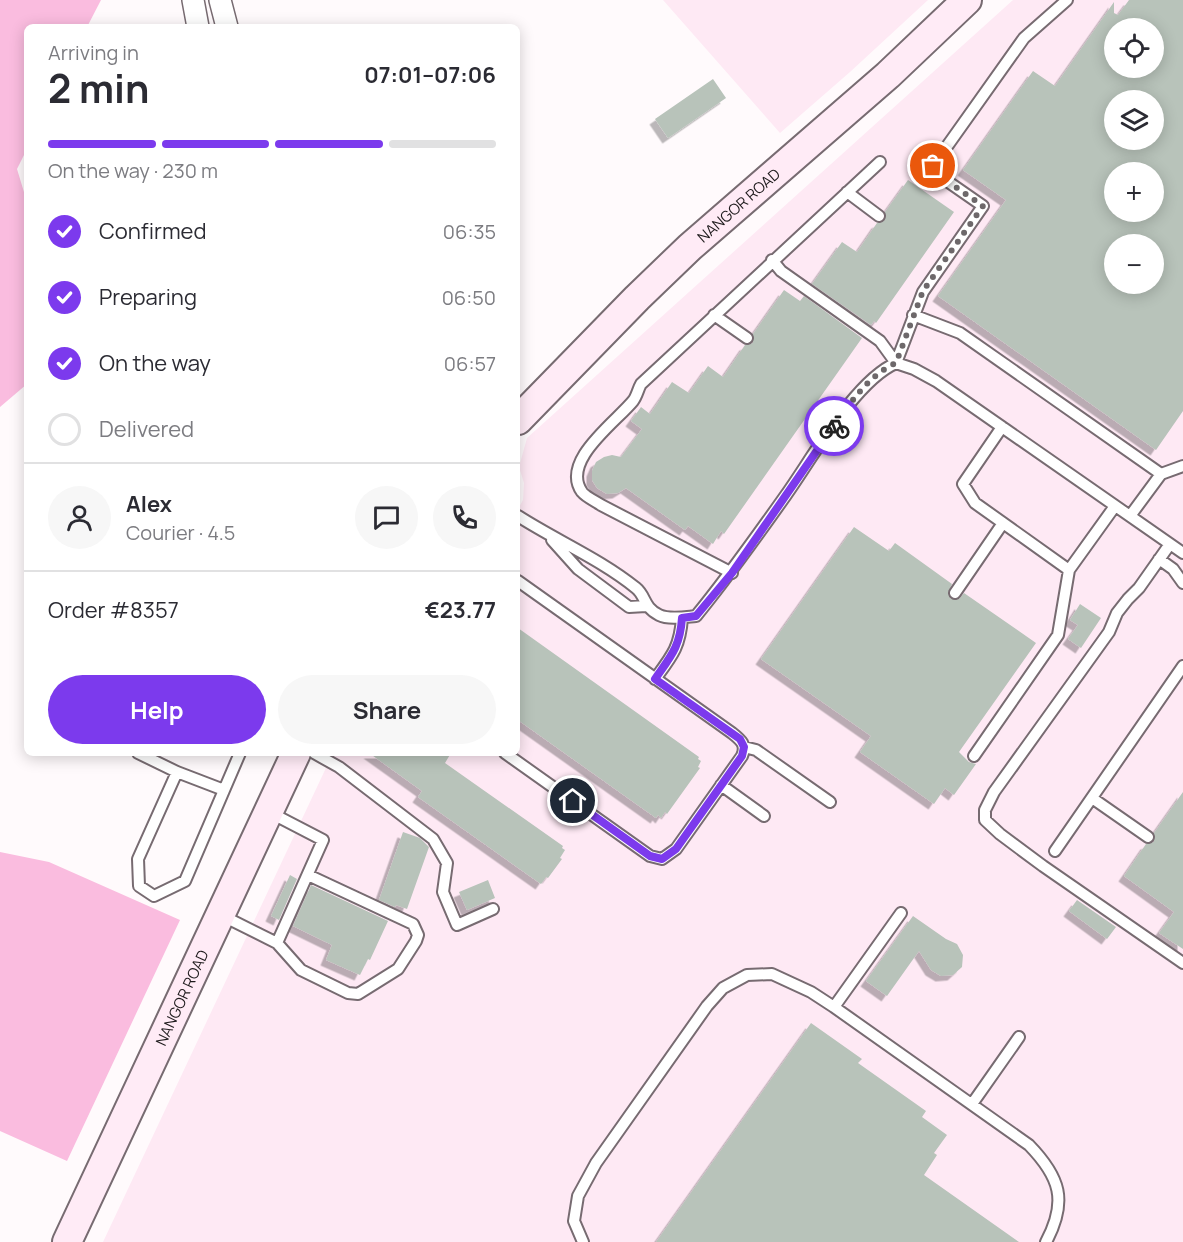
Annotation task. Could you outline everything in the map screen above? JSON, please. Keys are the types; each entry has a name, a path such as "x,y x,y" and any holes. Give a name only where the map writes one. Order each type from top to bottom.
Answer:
{"main road":[{"name":"NANGOR ROAD","path":"520,418 690,247 888,75 967,0"},
{"name":"NANGOR ROAD","path":"67,1242 295,756"}],"street":[{"path":"193,0 196,24"},
{"path":"220,0 225,24"}],"lane":[{"path":"520,517 548,535 588,554 639,590 646,606 661,616 682,618 696,616 732,573 853,399 883,369 896,363 923,291 983,206 934,172 933,166 1024,38 1067,0"},
{"path":"732,573 601,505 583,493 576,480 577,466 589,448 635,399 641,384 880,162"},
{"path":"847,192 879,216"},
{"path":"772,260 781,271 880,341 896,363 914,369 936,381 1183,553"},
{"path":"714,315 747,338"},
{"path":"913,315 960,333 1161,474"},
{"path":"1002,427 963,484 975,503 1069,570"},
{"path":"1130,516 1161,474 1183,466"},
{"path":"974,756 1058,635 1069,570 1115,506"},
{"path":"955,593 1003,523"},
{"path":"548,535 578,569 629,608 646,606"},
{"path":"1170,544 1139,588 1128,598 1109,632 994,792 985,810 985,820 1043,867 1183,963"},
{"path":"1159,559 1173,569 1183,583"},
{"path":"509,756 644,852 656,859 662,859 672,853 742,756 744,747 743,742 732,733 520,582"},
{"path":"655,679 675,652 681,633 682,618"},
{"path":"1055,851 1183,666"},
{"path":"744,747 756,750 830,802"},
{"path":"144,756 177,772 224,790"},
{"path":"177,772 138,859 139,886 154,896 185,881 239,756"},
{"path":"320,756 339,766 433,839 447,863 443,892 457,925 493,909"},
{"path":"721,785 764,816"},
{"path":"1092,798 1148,837"},
{"path":"268,812 323,840 277,943"},
{"path":"220,914 277,943 301,970 348,993 358,994 398,969 416,941 417,935 413,924 308,875"},
{"path":"834,1007 901,914"},
{"path":"583,1242 574,1221 578,1196 596,1163 707,1006 723,988 747,975 772,974 811,992 834,1007 1029,1145 1041,1157 1054,1177 1058,1189 1058,1213 1046,1242"},
{"path":"972,1104 1019,1037"}],"shaded area":[{"path":"0,0 101,0 89,24 24,24 24,155 17,169 24,192 24,387 0,407"},
{"path":"663,0 928,0 780,133"},
{"path":"1013,0 1183,0 1183,1242 103,1242 332,756 520,756 520,505 523,500 524,483 520,470 527,438"},
{"path":"0,852 49,862 180,920 67,1161 0,1131"}],"building":[{"path":"1129,0 1183,0 1183,411 1156,450 938,296 1006,200 963,170 1033,71 1055,86 1114,2 1114,13 1118,15"},
{"path":"713,79 726,98 668,138 655,119"},
{"path":"908,180 954,212 876,323 874,321 871,325 812,284 842,242 857,252 877,223 885,220 885,212"},
{"path":"784,290 800,301 804,296 862,338 724,534 721,531 713,544 688,526 685,530 626,488 618,493 607,494 597,488 592,480 592,471 596,462 612,455 621,457 642,429 631,421 641,407 650,414 672,382 689,393 708,366 723,377 745,345 753,343 753,334"},
{"path":"854,527 889,551 895,543 952,584 948,593 951,599 959,599 964,593 1036,643 959,752 969,762 976,764 954,795 945,788 934,804 860,752 871,736 761,659"},
{"path":"1080,604 1101,618 1081,648 1068,639 1078,625 1070,620"},
{"path":"520,629 699,757 701,761 698,767 700,768 667,814 665,812 661,818 658,815 656,818 520,721"},
{"path":"373,756 449,756 445,763 563,846 565,850 560,858 562,859 541,884 418,797 422,791"},
{"path":"1183,792 1183,949 1159,933 1174,912 1124,876 1146,844 1154,842 1154,833"},
{"path":"403,832 420,838 429,847 407,909 379,900"},
{"path":"290,875 297,879 279,920 271,916"},
{"path":"488,880 495,898 467,910 459,892"},
{"path":"311,885 388,921 370,960 368,959 360,975 326,960 332,945 293,926"},
{"path":"1077,900 1116,927 1107,939 1069,911"},
{"path":"913,916 957,944 963,955 962,967 953,975 941,976 931,970 919,951 887,996 866,981"},
{"path":"811,1023 862,1059 858,1063 926,1111 922,1117 947,1135 934,1153 937,1155 924,1175 1019,1242 656,1242"}],"way so far":[{"path":"834,426 853,399 883,369 896,363 923,291 983,206 934,172 933,166"}],"route":[{"path":"573,801 650,856 662,859 676,849 742,756 744,747 740,739 655,679 675,652 681,633 682,618 696,616 732,573 834,426"}]}
